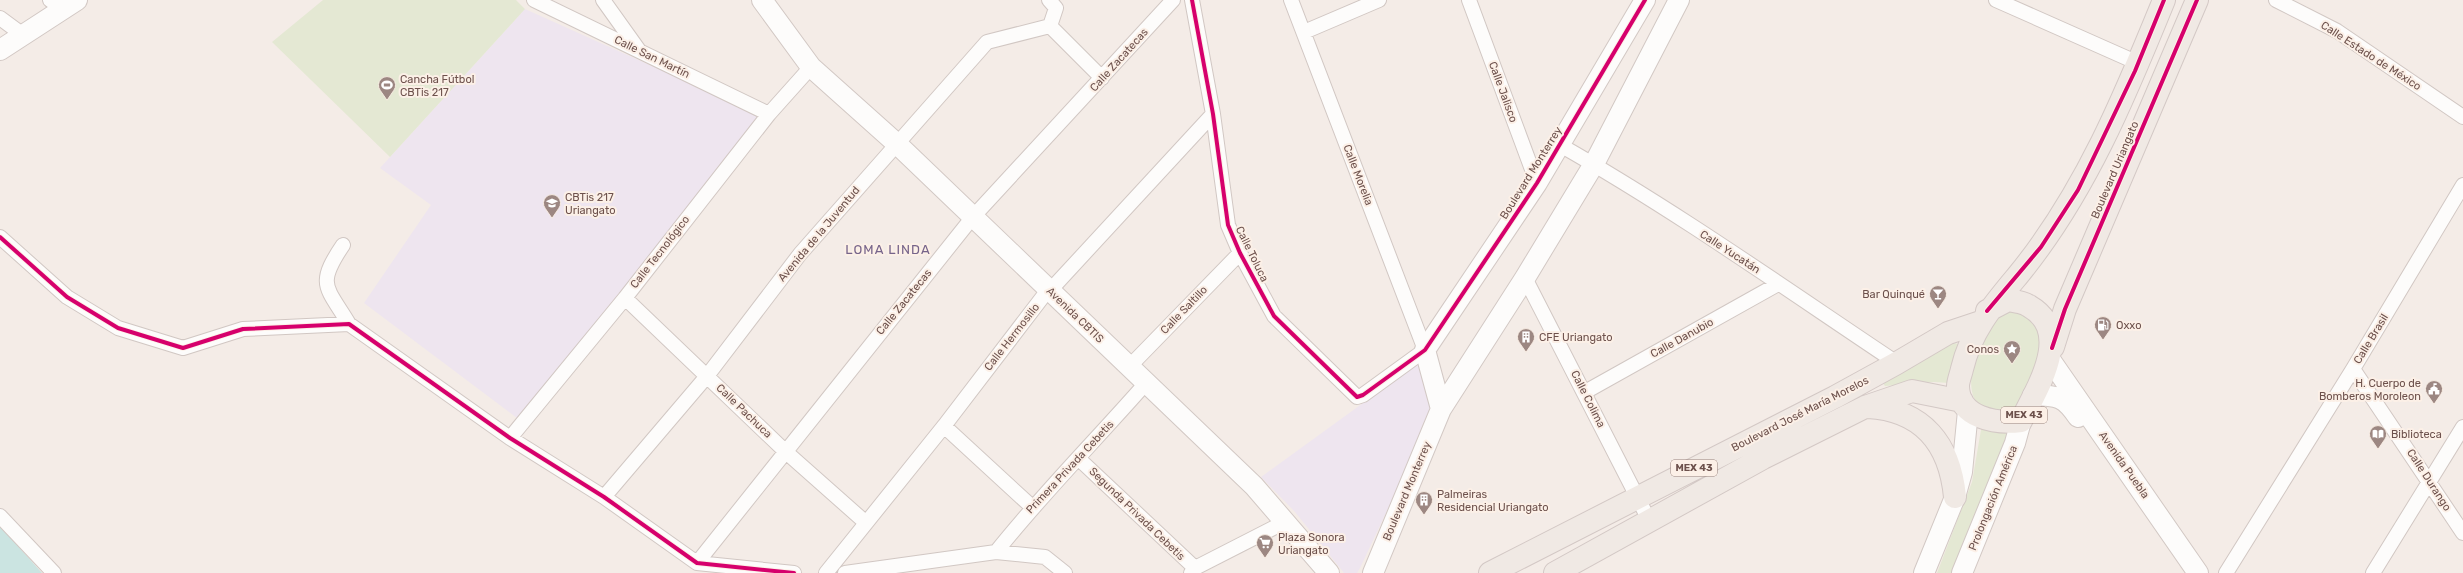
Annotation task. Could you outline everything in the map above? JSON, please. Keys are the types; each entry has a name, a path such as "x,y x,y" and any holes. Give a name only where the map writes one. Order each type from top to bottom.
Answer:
{"main road":[{"name":"Boulevard Uriangato","path":"1984,317 2041,247 2078,190 2138,63 2164,0"},
{"name":"Boulevard Uriangato","path":"2051,353 2065,308 2197,0"},
{"name":"MEX 43","path":"1965,406 1996,422 2021,421 2051,353 2047,322 2028,305 2008,300 1984,317"},
{"name":"Boulevard José María Morelos","path":"1490,573 1897,363 1948,333 1984,317"},
{"path":"1965,406 1958,386 1963,364 1974,332 1984,317"},
{"name":"Boulevard José María Morelos","path":"1555,573 1763,458 1865,407 1912,391 1965,406"},
{"path":"1865,407 1897,412 1928,430 1946,454 1953,476 1955,497"}],"street":[{"name":"Calle San Martín","path":"534,0 769,114"},
{"path":"603,0 640,51"},
{"name":"Avenida CBTIS","path":"762,0 811,67 896,143 972,218 1254,486 1329,573"},
{"name":"Calle Zacatecas","path":"697,563 786,452 833,390 972,218 1173,0"},
{"name":"Calle Toluca","path":"1192,0 1213,114 1228,225 1240,253 1274,316 1357,397 1363,395 1425,350"},
{"name":"Calle Morelia","path":"1291,0 1425,350"},
{"path":"1304,32 1379,0"},
{"name":"Calle Jalisco","path":"1469,0 1537,183"},
{"name":"Boulevard Monterrey","path":"1373,573 1441,409 1525,278 1594,164 1679,0"},
{"path":"1996,0 2138,63"},
{"name":"Calle Estado de México","path":"2276,0 2336,31 2463,117"},
{"path":"0,50 23,35 63,3"},
{"path":"1053,4 1050,26 1102,78"},
{"name":"Boulevard Monterrey","path":"1425,350 1537,183 1560,145 1638,5"},
{"path":"0,18 23,35"},
{"name":"Avenida de la Juventud","path":"604,496 707,376 800,254 896,143 987,42 1050,26"},
{"name":"Calle Tecnológico","path":"510,438 625,298 769,114 811,67"},
{"name":"Calle Hermosillo","path":"826,573 865,522 944,426 1048,290 1056,284 1213,114"},
{"name":"Calle Yucatán","path":"1560,145 1594,164 1897,363"},
{"name":"Calle Brasil","path":"2226,573 2353,369 2463,185"},
{"path":"0,237 68,297 118,328 183,348 243,329 349,324"},
{"path":"343,245 328,267 326,281 330,293 349,324 510,438 604,496 697,563 794,573"},
{"name":"Calle Saltillo","path":"1129,367 1240,253"},
{"name":"Calle Colima","path":"1525,278 1585,392 1649,520"},
{"name":"Calle Danubio","path":"1585,392 1778,284"},
{"name":"Calle Pachuca","path":"625,298 786,452 865,522"},
{"path":"1425,350 1441,409"},
{"name":"Avenida Puebla","path":"2051,353 2198,573"},
{"name":"Calle Durango","path":"2353,369 2431,482 2463,533"},
{"path":"1432,375 1439,382 1450,384 1461,378"},
{"name":"Primera Privada Cebetis","path":"996,552 1032,507 1079,459 1146,383"},
{"name":"Avenida Puebla","path":"2033,395 2058,396 2068,403 2182,573"},
{"path":"1924,573 1955,497 1962,472 1965,406"},
{"name":"Prolongación América","path":"1962,573 2015,443 2021,421"},
{"path":"944,426 1032,507"},
{"path":"2373,573 2431,482 2463,427"},
{"name":"Segunda Privada Cebetis","path":"1079,459 1193,571"},
{"path":"0,516 54,573"},
{"path":"1193,571 1285,522"},
{"path":"845,573 996,552 1045,558 1065,573"}],"shaded area":[{"name":"CBTis 217 Uriangato","path":"525,9 763,116 521,421 364,303 431,205 380,168"},
{"path":"1421,361 1437,405 1360,568 1357,573 1344,573 1295,512 1261,477"}],"green space":[{"name":"Cancha Fútbol CBTis 217","path":"323,0 516,0 525,9 390,157 272,42"},
{"path":"2013,306 2049,337 2019,405 2002,413 1978,405 1973,396 1971,386 1972,374 1978,351 1988,330 1998,317"},
{"path":"1953,343 1960,344 1949,383 1934,382 1885,386 1882,382"},
{"path":"1982,424 2012,432 1952,573 1937,573 1972,482"}],"water":[{"path":"0,526 42,573 0,573"}],"cycle path":[{"path":"1192,0 1213,114 1228,225 1240,253 1274,316 1357,397 1363,395 1425,350 1537,183 1645,0"},
{"path":"1987,311 2041,247 2078,190 2135,71 2164,0"},
{"path":"2052,348 2065,309 2197,0"},
{"path":"0,237 67,297 118,328 183,348 243,329 349,324 510,438 604,497 697,563 794,573"}],"place":[{"name":"Cancha Fútbol CBTis 217","path":"387,100"},
{"name":"CBTis 217 Uriangato","path":"552,218"},
{"name":"Bar Quinqué","path":"1938,309"},
{"name":"Oxxo","path":"2103,340"},
{"name":"CFE Uriangato","path":"1526,352"},
{"name":"Conos","path":"2012,364"},
{"name":"H. Cuerpo de Bomberos Moroleon","path":"2434,404"},
{"name":"Biblioteca","path":"2378,449"},
{"name":"Palmeiras Residencial Uriangato","path":"1424,515"},
{"name":"Plaza Sonora Uriangato","path":"1265,558"}],"district":[{"name":"LOMA LINDA","path":"888,249"}]}
